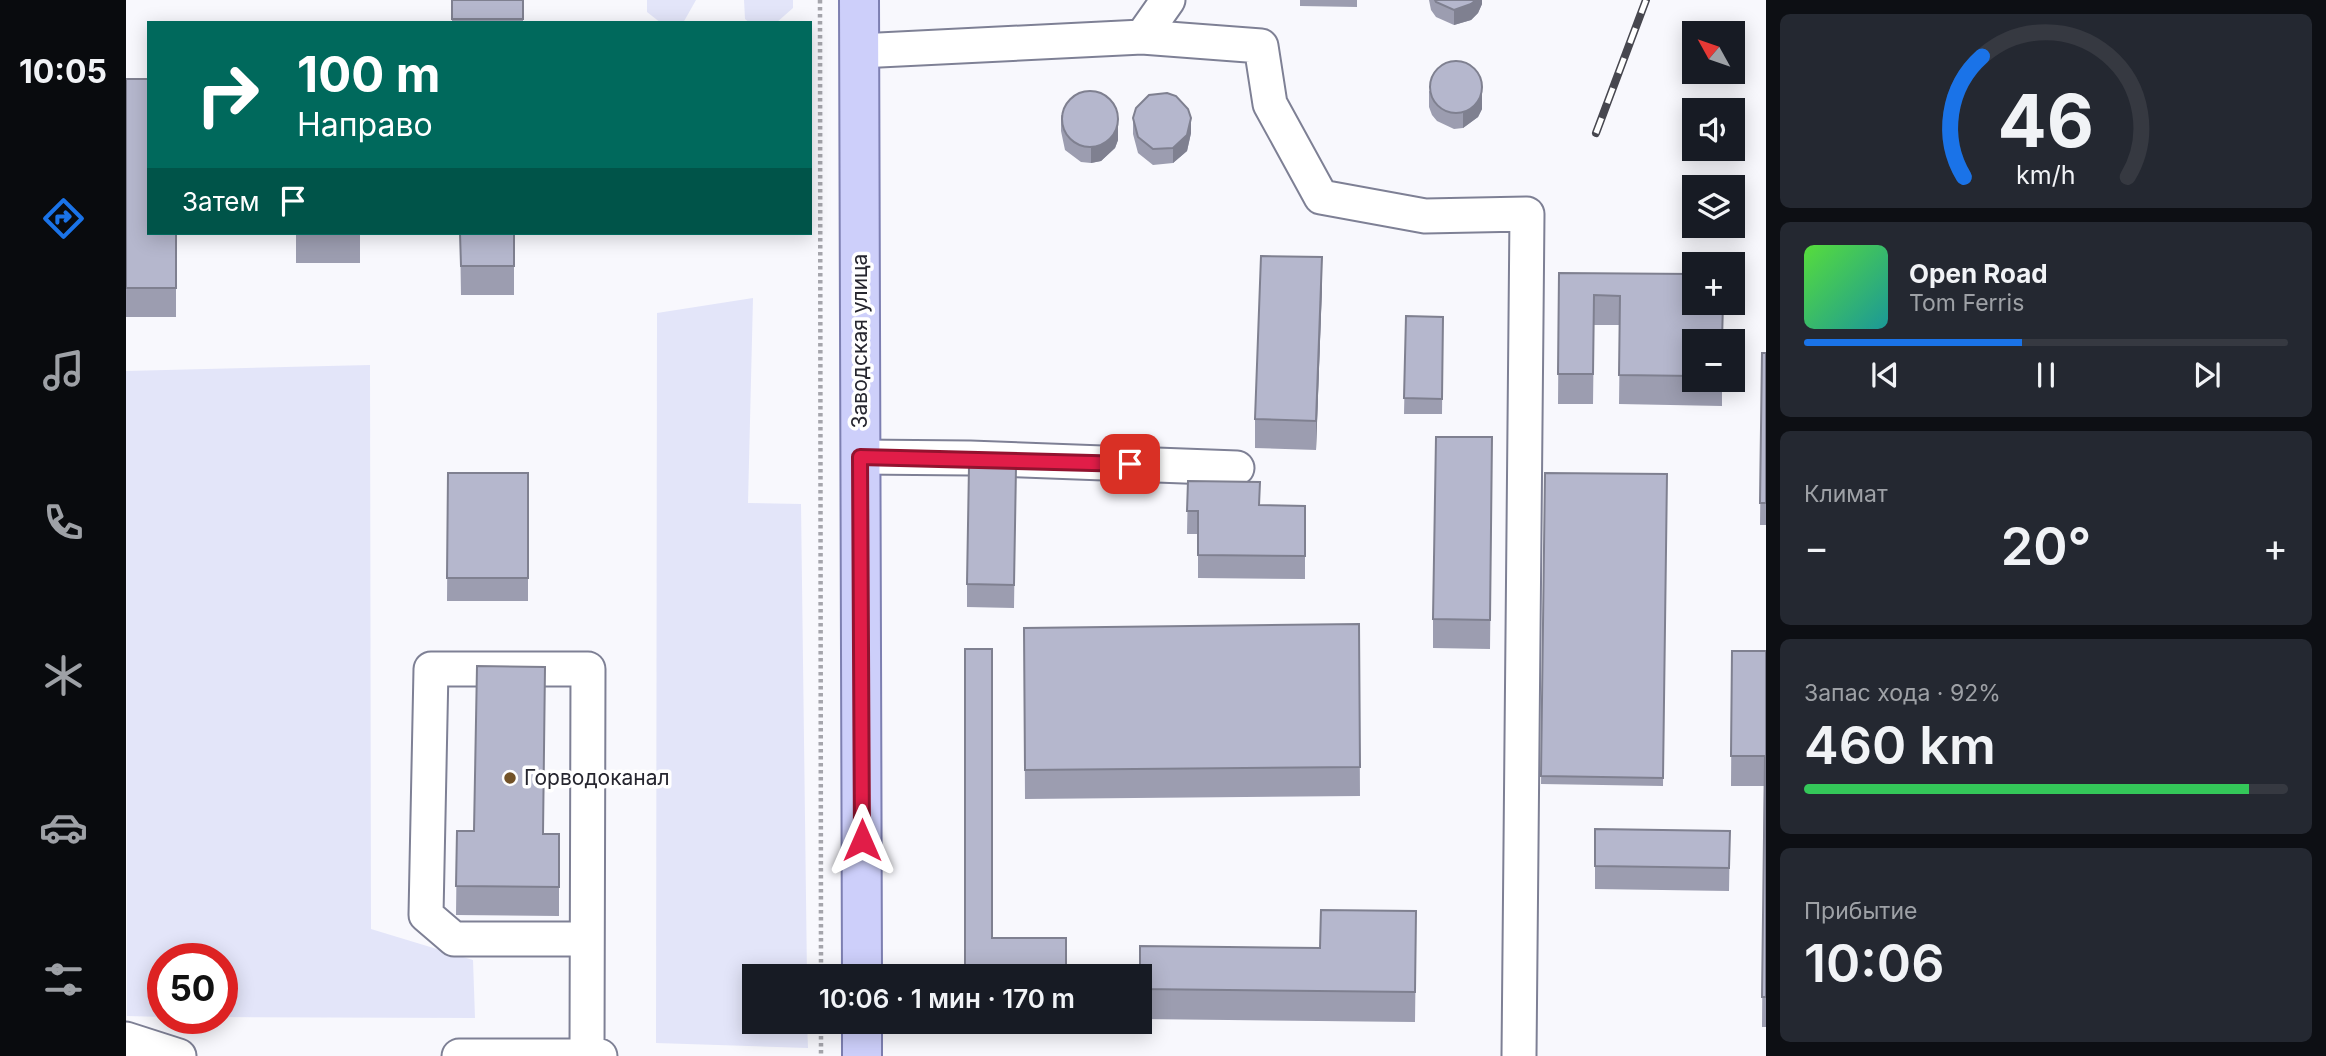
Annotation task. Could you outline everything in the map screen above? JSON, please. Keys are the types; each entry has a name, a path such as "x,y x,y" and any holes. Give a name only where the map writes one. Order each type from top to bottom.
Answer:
{"main road":[{"name":"Заводская улица","path":"859,0 862,964"},
{"path":"862,1034 862,1056"}],"lane":[{"path":"1142,37 1168,0"},
{"path":"859,51 1142,37 1261,46 1270,104 1321,197 1426,216 1527,214 1520,1056"},
{"path":"860,457 970,458 1237,468"},
{"path":"459,1056 593,1055 587,939 588,669 431,669 426,915 454,939 587,939"},
{"path":"126,1039 179,1056"}],"path":[{"path":"820,0 821,964"},
{"path":"821,1034 821,1056"}],"shaded area":[{"path":"647,0 696,0 684,21 658,21 647,12"},
{"path":"744,0 793,0 793,8 778,21 745,19"},
{"path":"753,298 748,503 801,504 807,964 742,964 742,1034 807,1034 808,1048 656,1043 657,313"},
{"path":"370,365 371,929 473,960 475,1018 238,1017 238,943 147,943 147,1017 127,1016 126,371"}],"building":[{"path":"452,0 523,0 523,19 452,19"},
{"path":"1435,0 1476,0 1454,10"},
{"path":"1456,61 1475,68 1482,87 1475,106 1456,113 1437,106 1430,87 1437,68"},
{"path":"126,79 147,79 147,235 176,235 176,288 126,288"},
{"path":"1085,91 1095,91 1110,99 1116,108 1116,130 1110,139 1095,147 1085,147 1067,135 1062,124 1062,114 1074,96"},
{"path":"1167,93 1176,96 1188,109 1191,118 1187,135 1173,148 1153,149 1138,137 1133,118 1136,108 1149,95"},
{"path":"460,235 514,235 514,266 461,266"},
{"path":"1261,256 1322,257 1316,421 1255,419"},
{"path":"1559,273 1682,274 1682,315 1723,315 1722,329 1682,329 1682,376 1619,375 1620,296 1594,295 1593,374 1558,374"},
{"path":"1406,316 1443,317 1442,399 1404,398"},
{"path":"1762,353 1766,353 1766,503 1760,503"},
{"path":"1436,437 1492,437 1490,620 1433,619"},
{"path":"969,466 1016,467 1014,585 967,584"},
{"path":"448,473 528,473 528,578 447,578"},
{"path":"1545,473 1667,474 1663,778 1541,776"},
{"path":"1188,481 1260,482 1259,505 1305,506 1305,556 1198,555 1198,511 1187,511"},
{"path":"1359,624 1360,767 1025,770 1024,628"},
{"path":"965,649 992,649 992,938 1066,938 1066,964 965,964"},
{"path":"1732,651 1766,651 1766,997 1762,997 1765,756 1731,756"},
{"name":"Горводоканал","path":"477,666 545,667 543,834 559,834 559,887 456,886 457,831 474,831"},
{"path":"1595,829 1730,831 1729,868 1595,866"},
{"path":"1321,910 1416,911 1415,992 1152,989 1152,964 1140,964 1140,946 1320,948"}],"railway":[{"path":"1596,133 1646,0"}],"place":[{"name":"Горводоканал","path":"510,778"}],"route":[{"path":"862,840 860,457 1130,464"}]}
